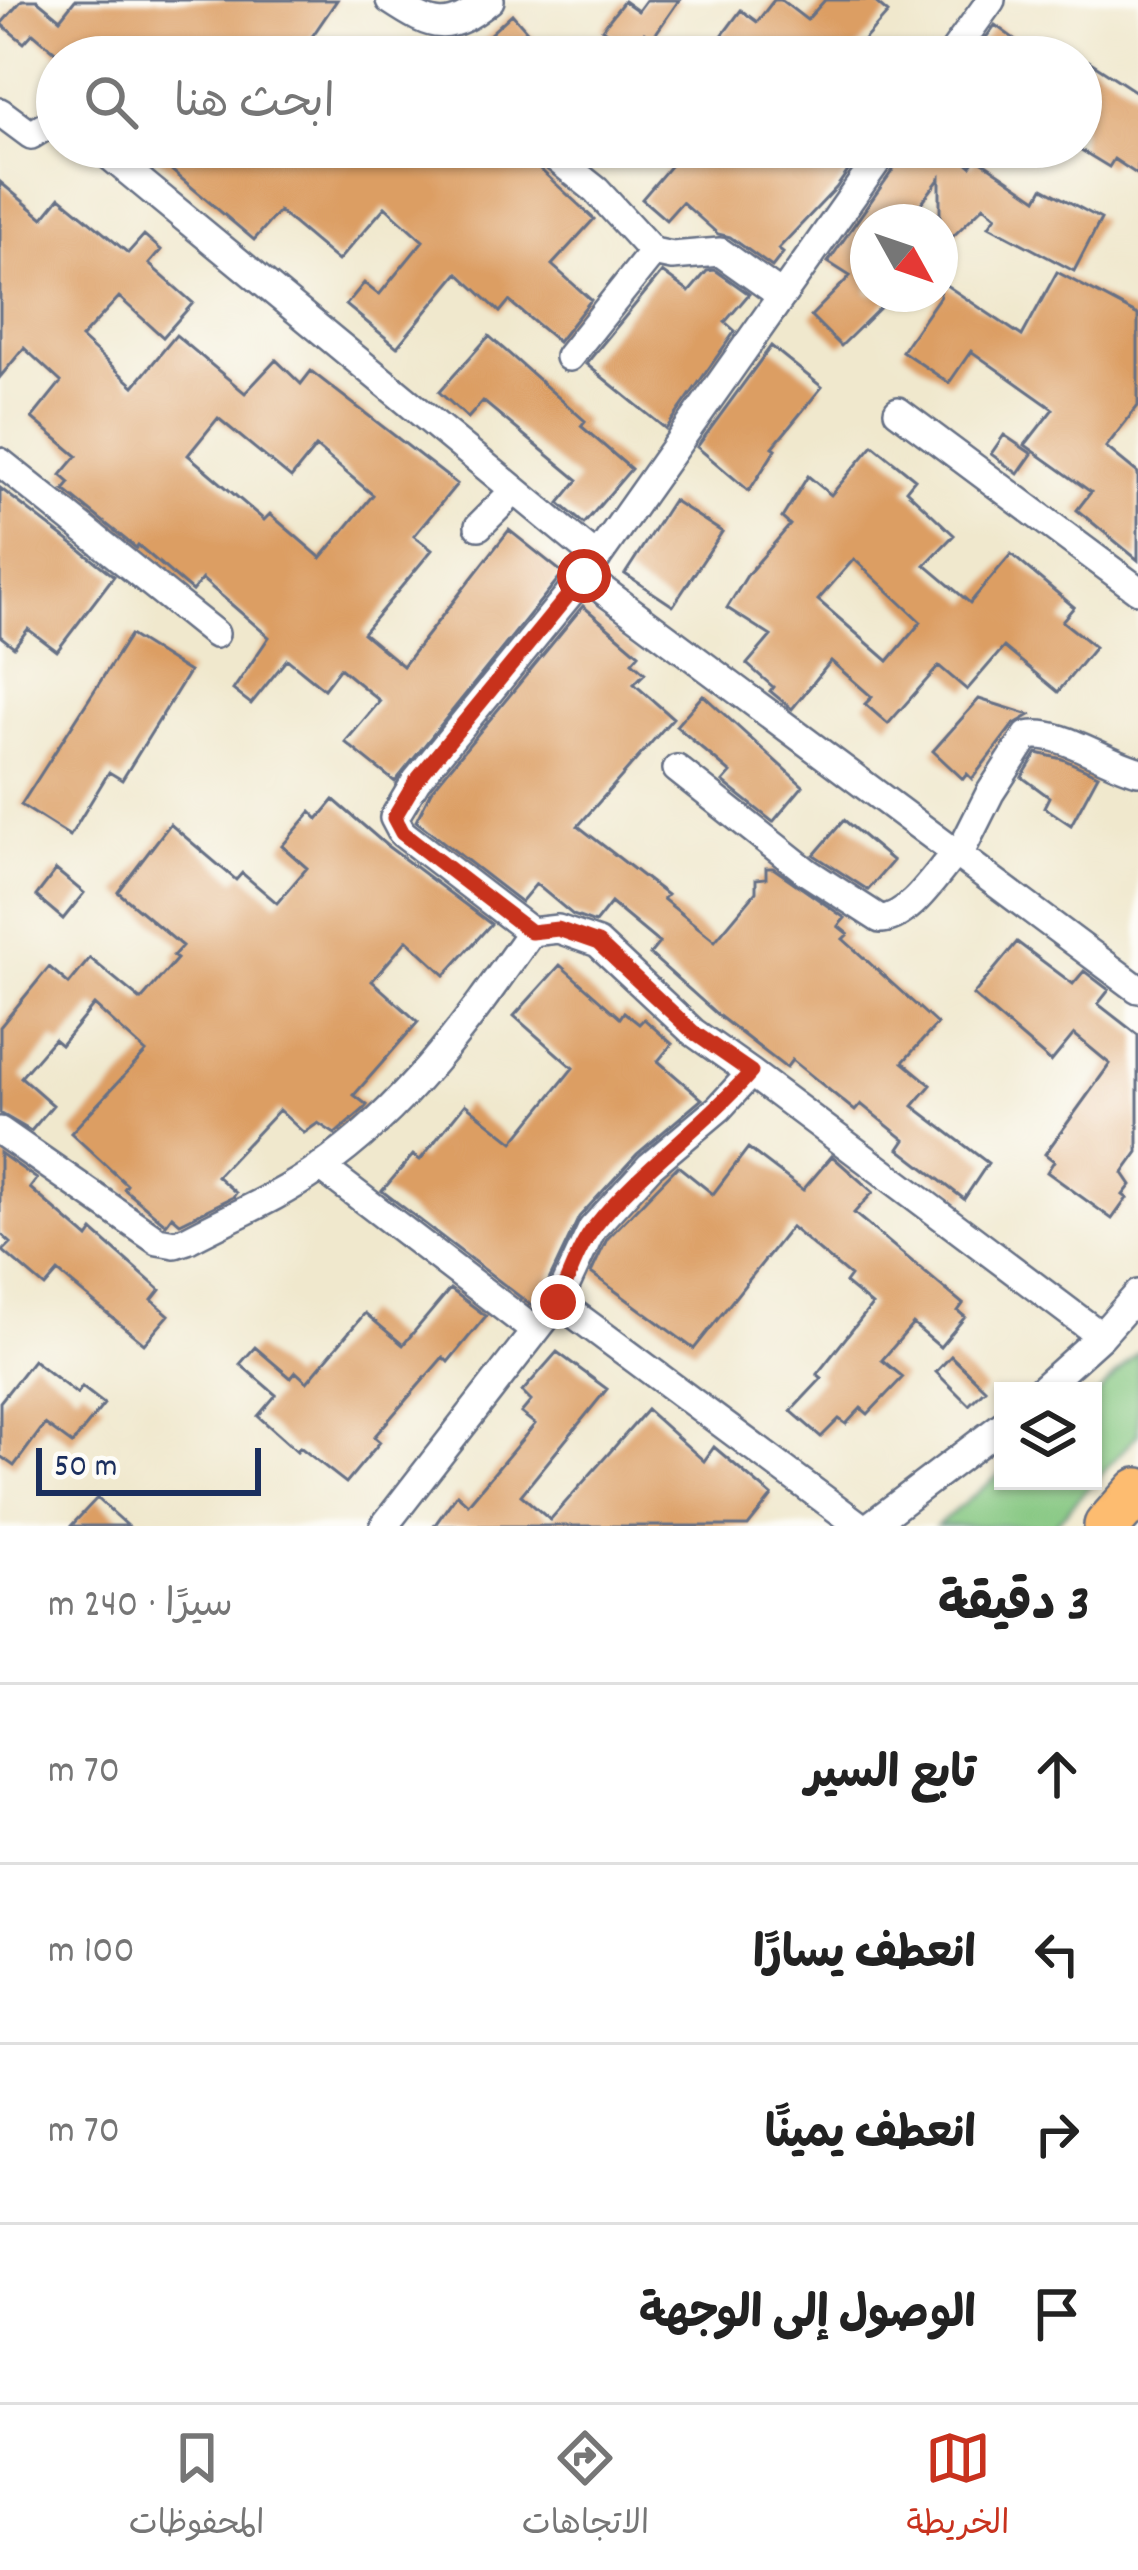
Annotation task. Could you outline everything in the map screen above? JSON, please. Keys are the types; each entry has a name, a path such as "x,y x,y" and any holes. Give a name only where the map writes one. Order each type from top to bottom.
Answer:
{"highway":[{"path":"1106,1526 1138,1492"}],"street":[{"path":"390,0 435,25 463,23 490,0"},
{"path":"965,36 991,0"},
{"path":"0,112 31,136 36,133"},
{"path":"124,168 513,492 590,567 1138,989"},
{"path":"568,168 596,190 653,252 672,256 720,252 782,296"},
{"path":"872,168 590,567 416,781 394,818 402,833 531,932 558,929 598,943 693,1032 1101,1336"},
{"path":"569,357 653,252"},
{"path":"898,411 1138,590"},
{"path":"0,462 215,634"},
{"path":"479,526 513,492"},
{"path":"676,770 807,872 880,920 891,920 904,910 957,854 1027,736 1052,735 1138,771"},
{"path":"0,1131 158,1240 175,1244 321,1167 417,1084 448,1050 531,932"},
{"path":"384,1526 558,1302 592,1229 650,1166 719,1108 751,1072"},
{"path":"321,1167 535,1331"},
{"path":"1050,1382 1138,1294"},
{"path":"558,1302 860,1526"},
{"path":"870,1526 994,1432"}],"green space":[{"path":"1138,1352 1138,1434 1102,1473 1102,1390"},
{"path":"994,1479 994,1490 1086,1490 1053,1526 936,1526"}],"building":[{"path":"22,0 37,0 60,19 75,0 337,0 312,36 33,33 24,43 1,24"},
{"path":"646,0 679,0 654,36 612,36 602,29 624,1 638,11"},
{"path":"774,0 781,0 807,20 825,0 873,0 888,13 868,36 722,36 741,10 757,22"},
{"path":"512,14 531,36 488,36"},
{"path":"995,25 1010,36 987,36"},
{"path":"1102,69 1138,93 1138,175 1114,159 1109,167 1102,163"},
{"path":"169,168 539,168 594,219 552,265 591,300 558,342 509,301 500,312 458,273 397,347 346,305 364,283 379,295 423,241 385,207 338,261 279,211 254,240"},
{"path":"669,168 850,168 778,249 783,253 772,267 730,237 718,234 682,202 666,220 642,199"},
{"path":"894,168 992,168 1037,199 1043,188 1101,219 1074,271 989,226 996,216 984,206 958,231 958,204 940,204 940,178 920,204 869,204"},
{"path":"0,182 43,218 60,197 128,253 144,235 161,250 149,264 193,303 163,337 119,297 81,338 134,386 176,335 245,393 276,360 301,384 311,371 457,484 414,536 432,550 363,633 403,666 509,530 563,573 395,782 345,742 380,701 340,668 324,689 287,659 251,704 233,690 269,637 202,579 192,591 64,490 70,483 61,475 77,456 32,418 61,382 24,348 0,377","holes":["218,418 291,478 316,447 373,495 321,558 270,514 264,520 188,455"]},
{"path":"850,231 850,276 828,262"},
{"path":"715,270 749,294 725,322 735,331 666,429 586,364 662,272 689,292 707,271"},
{"path":"1057,272 1138,315 1138,406 1106,447 1138,473 1138,560 1077,510 1091,492 1025,445 1053,409 971,351 949,383 902,351 929,312 958,312 958,293 1022,336"},
{"path":"850,276 850,312 876,312 841,346 811,316"},
{"path":"489,336 631,469 584,524 559,503 578,480 483,401 468,418 439,392"},
{"path":"771,346 822,387 773,447 749,491 697,447"},
{"path":"1004,435 1032,454 1018,474 991,454"},
{"path":"873,445 915,479 906,490 954,535 925,565 970,603 1011,554 1074,607 1062,621 1095,647 1058,692 1004,647 967,690 939,666 888,724 865,704 872,697 831,661 792,709 747,664 771,636 727,608 748,574 790,525 782,518 808,476 831,495","holes":["854,559 921,622 888,661 818,600"]},
{"path":"0,488 114,576 57,651 28,629 14,647 0,636"},
{"path":"673,500 722,532 673,606 625,574"},
{"path":"583,606 639,654 632,662 645,673 634,684 673,718 578,826 667,895 663,899 715,941 756,892 756,879 766,878 766,868 773,868 845,918 838,926 848,934 843,939 937,1024 903,1062 931,1085 913,1106 988,1163 964,1199 899,1149 905,1140 861,1104 855,1111 792,1060 786,1068 719,1016 650,954 659,943 611,903 595,923 573,915 536,884 521,902 416,821 431,791"},
{"path":"130,635 189,672 122,780 109,772 70,836 21,805"},
{"path":"703,695 803,786 773,822 723,782 731,773 676,726"},
{"path":"979,699 1030,715 1013,725 972,779 967,774 963,779 933,751"},
{"path":"1037,753 1098,775 1071,825 1044,807 1049,797 1022,777"},
{"path":"334,800 491,924 445,975 407,940 372,981 418,1022 354,1095 367,1105 363,1110 335,1134 318,1123 304,1133 279,1110 217,1176 236,1193 233,1197 180,1223 172,1216 166,1224 124,1189 127,1185 71,1133 146,1052 94,1005 61,1045 54,1039 21,1077 53,1105 31,1131 0,1113 0,1027 49,967 69,984 90,958 141,1000 177,959 173,956 182,946 118,892 170,824 236,880 242,873 277,903 307,868 282,846 311,812 318,819"},
{"path":"844,820 893,861 868,890 814,855"},
{"path":"56,870 84,893 63,919 36,896"},
{"path":"1017,942 1073,984 1084,971 1109,990 1098,1004 1138,1035 1138,1152 1123,1173 1131,1185 1123,1195 1127,1198 1112,1219 1047,1172 1054,1161 1045,1154 1110,1064 1074,1034 1051,1062 973,995"},
{"path":"560,965 620,1018 624,1012 639,1024 644,1019 672,1044 658,1061 702,1099 637,1154 579,1217 543,1293 532,1306 382,1191 413,1155 420,1160 465,1104 513,1142 573,1068 514,1016"},
{"path":"748,1148 803,1190 832,1156 873,1192 854,1213 963,1304 958,1311 965,1317 940,1347 913,1324 882,1360 903,1377 868,1414 861,1408 846,1424 839,1419 821,1437 791,1411 822,1378 817,1374 872,1305 845,1283 850,1276 791,1227 694,1349 591,1273 607,1239 678,1166 713,1194"},
{"path":"0,1153 37,1179 30,1188 88,1238 93,1231 160,1290 152,1300 169,1315 144,1344 58,1272 45,1287 3,1251 11,1243 0,1233"},
{"path":"450,1289 486,1316 448,1362 443,1357 374,1437 380,1442 346,1483 300,1447 297,1451 258,1416 276,1395 240,1364 255,1347 291,1378 296,1372 307,1382 365,1313 403,1345"},
{"path":"557,1352 607,1389 521,1495 550,1520 647,1410 704,1461 714,1447 772,1496 748,1526 434,1526 457,1494 468,1504 535,1424 521,1413 531,1401 522,1392"},
{"path":"951,1356 985,1389 969,1405 936,1372"},
{"path":"33,1360 77,1394 82,1387 104,1404 72,1444 45,1424 14,1466 0,1456 0,1402"},
{"path":"97,1498 128,1526 71,1526"}],"route":[{"path":"558,1302 592,1229 650,1166 719,1108 751,1072 693,1032 598,943 558,929 531,932 402,833 394,818 416,781 584,576"}]}
